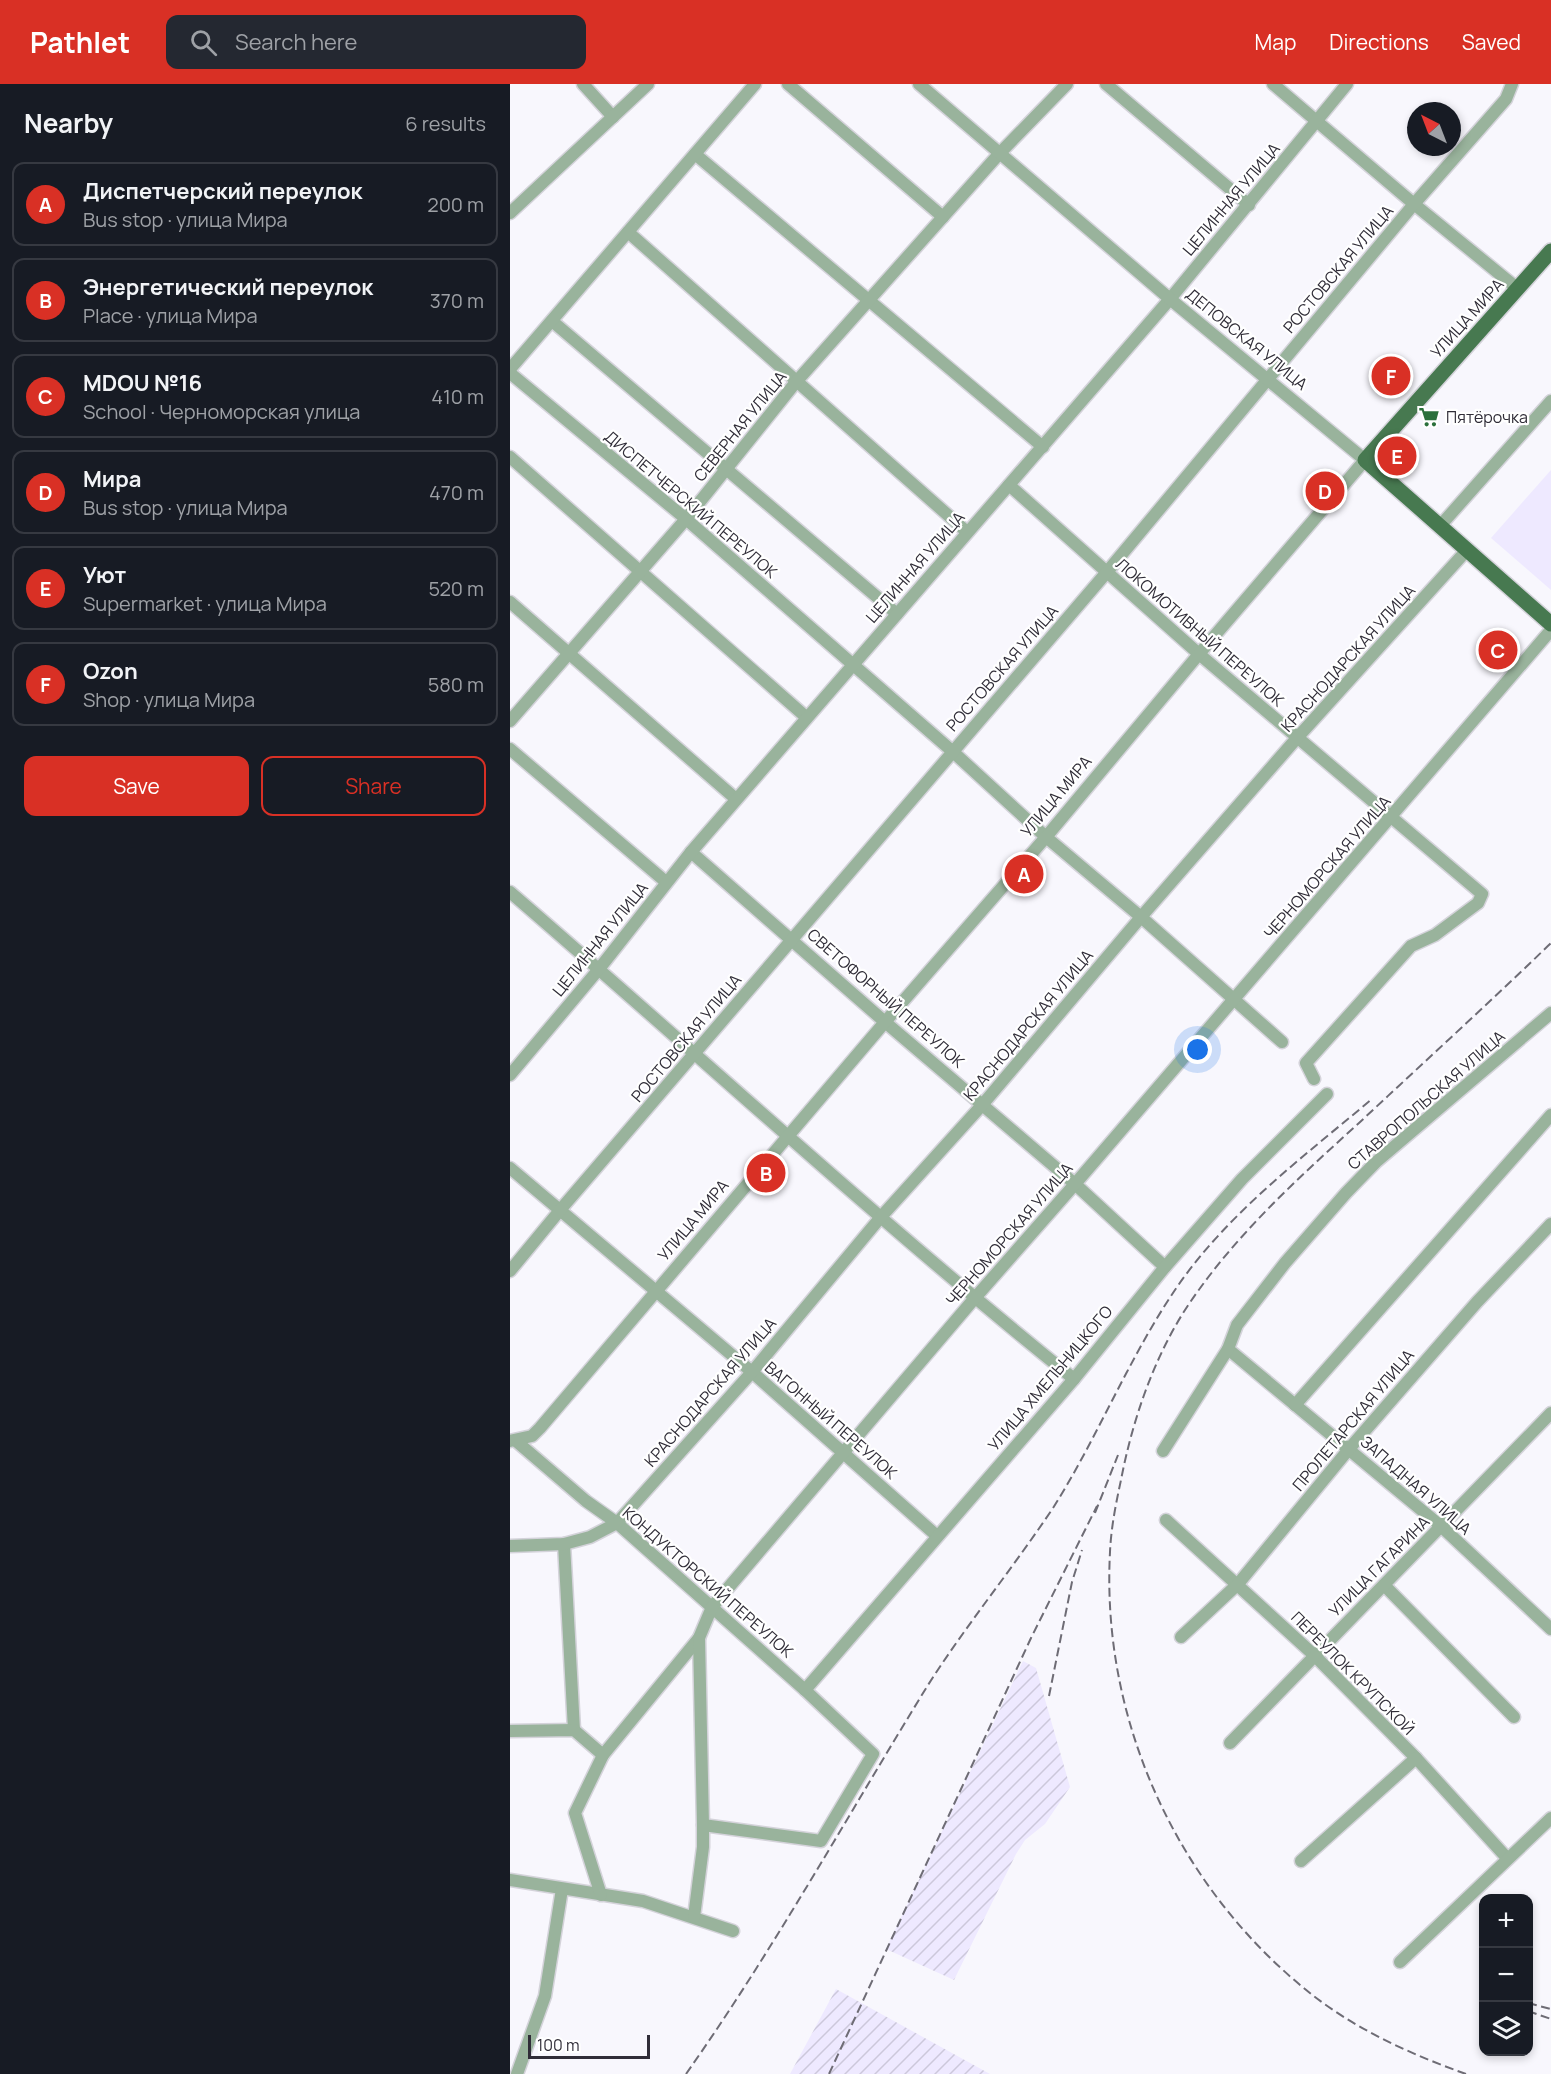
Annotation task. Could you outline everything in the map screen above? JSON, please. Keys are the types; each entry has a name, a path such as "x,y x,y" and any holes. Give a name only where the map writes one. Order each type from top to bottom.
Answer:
{"main road":[{"name":"УЛИЦА МИРА","path":"1365,460 1551,251"},
{"name":"ДЕПОВСКАЯ УЛИЦА","path":"1365,460 1551,624"}],"street":[{"path":"583,84 613,117"},
{"path":"510,213 648,84"},
{"path":"510,371 755,84"},
{"path":"788,84 943,217"},
{"name":"ДЕПОВСКАЯ УЛИЦА","path":"919,84 1170,299 1365,460"},
{"name":"СЕВЕРНАЯ УЛИЦА","path":"510,721 686,519 796,382 868,299 999,154 1067,84"},
{"path":"1106,84 1249,205"},
{"path":"1273,84 1518,289"},
{"name":"ЦЕЛИННАЯ УЛИЦА","path":"510,1075 514,1060 599,969 666,882 736,799 1170,299 1347,84"},
{"name":"РОСТОВСКАЯ УЛИЦА","path":"510,1271 1107,572 1414,204 1506,99 1512,84"},
{"path":"695,154 1043,447"},
{"path":"628,232 967,532"},
{"path":"552,321 727,467 897,614"},
{"name":"ДИСПЕТЧЕРСКИЙ ПЕРЕУЛОК","path":"510,371 686,519 1282,1042"},
{"path":"1440,526 1551,401"},
{"path":"510,458 806,717"},
{"name":"УЛИЦА МИРА","path":"513,1441 531,1436 540,1428 1365,460"},
{"name":"ЛОКОМОТИВНЫЙ ПЕРЕУЛОК","path":"1009,485 1199,654 1482,894 1478,903 1436,935 1411,946 1305,1063 1314,1079"},
{"name":"КРАСНОДАРСКАЯ УЛИЦА","path":"617,1523 752,1372 880,1218 983,1104 1141,916 1297,738 1467,550"},
{"path":"510,602 736,799"},
{"name":"ЧЕРНОМОРСКАЯ УЛИЦА","path":"601,1895 575,1813 603,1755 699,1638 712,1607 974,1299 1391,819 1551,630"},
{"path":"510,749 666,882"},
{"name":"СВЕТОФОРНЫЙ ПЕРЕУЛОК","path":"692,852 885,1022 1075,1184 1165,1267"},
{"path":"510,892 880,1218 974,1299 1074,1379"},
{"name":"СТАВРОПОЛЬСКАЯ УЛИЦА","path":"1163,1451 1228,1349 1237,1325 1285,1263 1349,1190 1376,1162 1551,1013"},
{"name":"УЛИЦА ХМЕЛЬНИЦКОГО","path":"805,1690 1074,1379 1165,1267 1242,1179 1327,1094"},
{"path":"1295,1405 1551,1115"},
{"name":"ВАГОННЫЙ ПЕРЕУЛОК","path":"510,1168 752,1372 937,1536"},
{"name":"ПРОЛЕТАРСКАЯ УЛИЦА","path":"1181,1637 1238,1584 1349,1449 1477,1302 1551,1224"},
{"name":"ЗАПАДНАЯ УЛИЦА","path":"1228,1349 1442,1527 1551,1629"},
{"name":"УЛИЦА ГАГАРИНА","path":"1230,1743 1551,1413"},
{"name":"КОНДУКТОРСКИЙ ПЕРЕУЛОК","path":"513,1441 586,1502 617,1523 805,1690 873,1754 821,1841 704,1825"},
{"name":"ПЕРЕУЛОК КРУПСКОЙ","path":"1166,1520 1314,1655 1416,1758 1507,1858"},
{"path":"510,1546 564,1544 590,1537 617,1523"},
{"path":"564,1544 574,1730"},
{"path":"1384,1585 1514,1717"},
{"path":"694,1917 704,1825 699,1638"},
{"path":"510,1731 574,1730 603,1755"},
{"path":"1301,1861 1416,1758"},
{"path":"1401,1962 1551,1818"},
{"path":"510,1880 643,1901 734,1931"},
{"path":"517,2074 545,1996 562,1889"}],"shaded area":[{"path":"1551,470 1551,590 1491,538"},
{"path":"1023,1661 1036,1668 1070,1787 1045,1824 1025,1840 1016,1854 954,1980 886,1949"},
{"path":"836,1989 990,2074 790,2074"}],"railway":[{"path":"1466,2074 1382,2039 1342,2016 1305,1989 1259,1947 1219,1900 1184,1849 1156,1794 1134,1736 1119,1676 1111,1614 1110,1552 1126,1458 1145,1392 1174,1329 1203,1284 1244,1234 1289,1188 1551,943"},
{"path":"686,2074 750,1979 928,1685 1053,1508 1144,1341 1177,1287 1197,1260 1243,1210 1293,1164 1372,1099"},
{"path":"1095,1513 1118,1455"},
{"path":"829,2074 1031,1638 1097,1506"},
{"path":"1049,1696 1072,1582 1082,1550"},
{"path":"1533,2004 1551,2009"},
{"path":"1533,2013 1551,2019"}],"place":[{"name":"Ozon","path":"1391,376"},
{"name":"Пятёрочка","path":"1429,417"},
{"name":"Уют","path":"1397,456"},
{"name":"Мира","path":"1325,491"},
{"name":"MDOU №16","path":"1498,650"},
{"name":"Диспетчерский переулок","path":"1024,874"},
{"name":"Энергетический переулок","path":"766,1173"}]}
